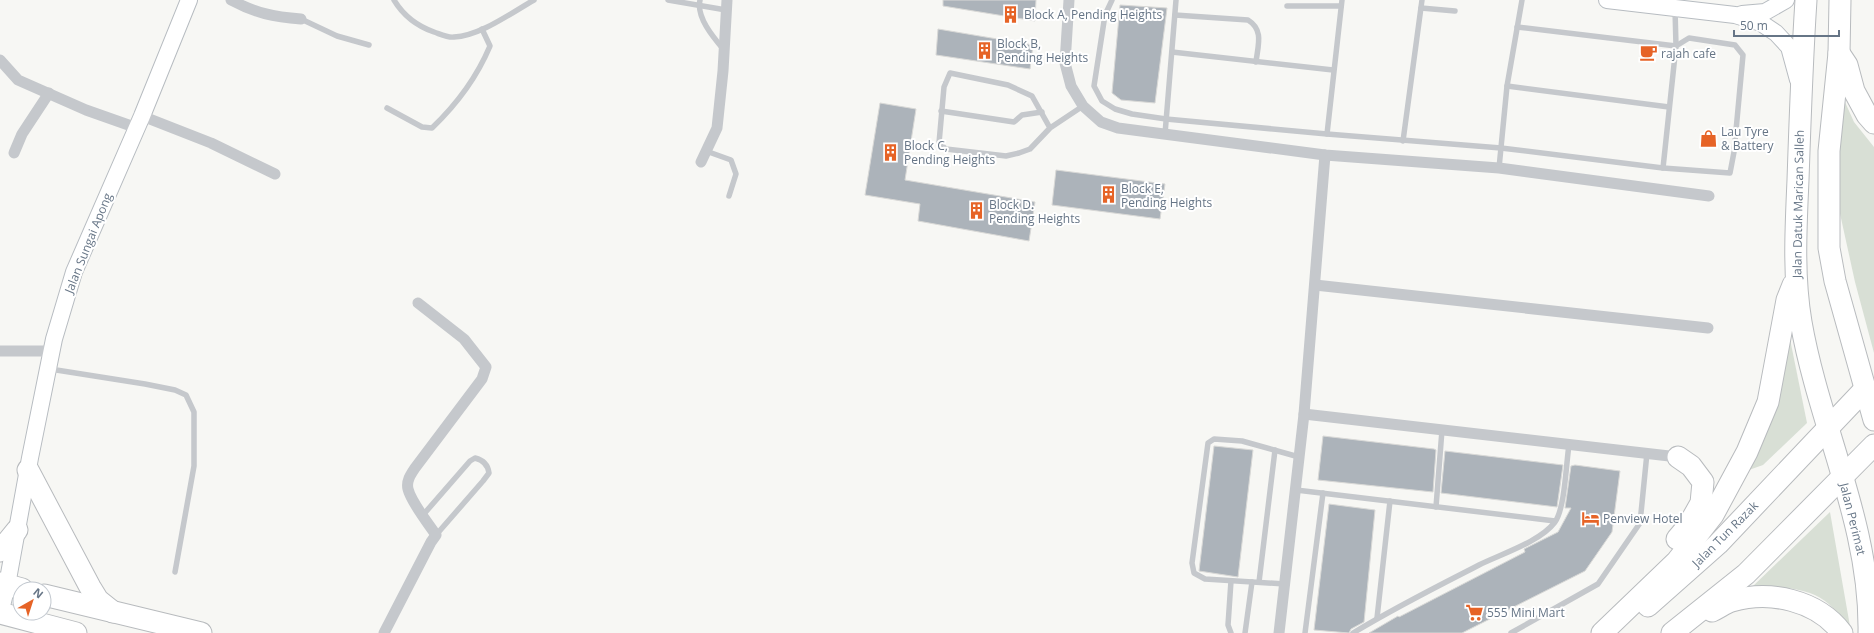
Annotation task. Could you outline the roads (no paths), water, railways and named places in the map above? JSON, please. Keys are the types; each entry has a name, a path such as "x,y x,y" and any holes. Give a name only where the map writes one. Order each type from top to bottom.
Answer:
{"highway":[{"name":"Jalan Datuk Marican Salleh","path":"1806,0 1800,92 1795,247 1796,275 1801,320 1810,370 1843,477"},
{"path":"1840,0 1839,52 1828,151 1830,248 1835,281 1870,385 1874,420"},
{"path":"1839,52 1848,65 1854,91 1867,115 1874,122"},
{"path":"1602,633 1677,561 1713,515 1747,452 1768,402 1787,300 1796,275"},
{"name":"Jalan Tun Razak","path":"1616,633 1718,544 1870,385"},
{"path":"1674,631 1746,574 1874,445"},
{"path":"1639,596 1659,563 1688,526 1701,503 1703,482 1691,466 1678,457"},
{"path":"28,470 90,587 98,600 113,612"},
{"name":"Jalan Perimat","path":"1843,477 1865,568 1869,633"},
{"path":"0,551 18,530"},
{"path":"1674,631 1731,602 1756,596 1782,598 1801,603 1821,613 1842,633"},
{"path":"52,597 201,633"},
{"path":"0,614 76,633"}],"street":[{"name":"Jalan Sungai Apong","path":"0,614 10,586 28,470 52,351 74,272 140,122 189,0"},
{"path":"231,0 247,8 274,17 302,19"},
{"path":"1069,0 1064,63 1071,86 1083,106 1101,122 1118,128 1325,155 1500,168 1709,196"},
{"path":"1608,0 1735,15 1761,23 1776,33 1789,47 1800,92"},
{"path":"1735,15 1765,12 1786,0"},
{"path":"701,162 717,128 727,5"},
{"path":"0,60 18,80 86,110 140,122 211,143 275,174"},
{"path":"14,153 22,134 49,93"},
{"path":"1279,633 1304,414 1325,155"},
{"path":"1315,285 1708,328"},
{"path":"384,633 436,535 412,498 408,488 409,478 482,379 486,367 464,339 418,303"},
{"path":"0,351 52,351"},
{"path":"1304,414 1678,457"}],"lane":[{"path":"394,0 411,20 426,29 452,38 467,35 482,29 533,0"},
{"path":"668,0 727,5"},
{"path":"1112,0 1105,15 1094,86 1102,101 1114,109 1132,114 1166,119 1403,141 1501,148 1663,168 1730,173 1734,152 1743,55 1735,44 1689,38 1676,46 1516,27"},
{"path":"1165,134 1176,0"},
{"path":"1403,141 1422,0"},
{"path":"1500,168 1507,86 1516,27 1522,0"},
{"path":"699,3 708,32 724,50"},
{"path":"1287,6 1341,3 1327,134"},
{"path":"1421,8 1455,11"},
{"path":"1663,168 1676,46 1675,8"},
{"path":"1175,15 1248,20 1255,25 1259,31 1256,62"},
{"path":"302,19 337,36 369,45"},
{"path":"387,108 422,127 432,128 464,91 481,68 490,46 482,29"},
{"path":"1172,52 1333,70"},
{"path":"1050,128 1032,96 1008,85 950,73 944,87 938,143 946,149 1006,156 1030,149 1050,128 1083,106"},
{"path":"1507,86 1669,107"},
{"path":"941,112 1014,122 1022,115 1042,112"},
{"path":"706,151 731,160 736,174 729,196"},
{"path":"49,368 145,384 175,390 186,395 194,412 194,466 175,572"},
{"path":"1436,507 1442,430"},
{"path":"1285,584 1205,579 1194,573 1192,563 1208,443 1214,439 1242,441 1299,457"},
{"path":"1353,633 1400,604 1486,561 1514,550 1545,532 1556,521 1561,505 1570,444"},
{"path":"1259,582 1275,450"},
{"path":"1511,633 1598,584 1640,523 1647,453"},
{"path":"423,515 470,461 475,458 480,460 488,467 489,472 483,481 436,535"},
{"path":"1296,490 1556,521"},
{"path":"1306,633 1324,493"},
{"path":"1377,618 1390,501"},
{"path":"1231,581 1228,625 1231,633"},
{"path":"1245,633 1252,582"}],"place":[{"name":"Block A, Pending Heights","path":"1011,14"},
{"name":"Block B, Pending Heights","path":"984,50"},
{"name":"rajah cafe","path":"1648,53"},
{"name":"Lau Tyre & Battery","path":"1708,138"},
{"name":"Block C, Pending Heights","path":"891,152"},
{"name":"Block E, Pending Heights","path":"1108,195"},
{"name":"Block D. Pending Heights","path":"976,211"},
{"name":"Penview Hotel","path":"1590,518"},
{"name":"555 Mini Mart","path":"1474,612"}]}
